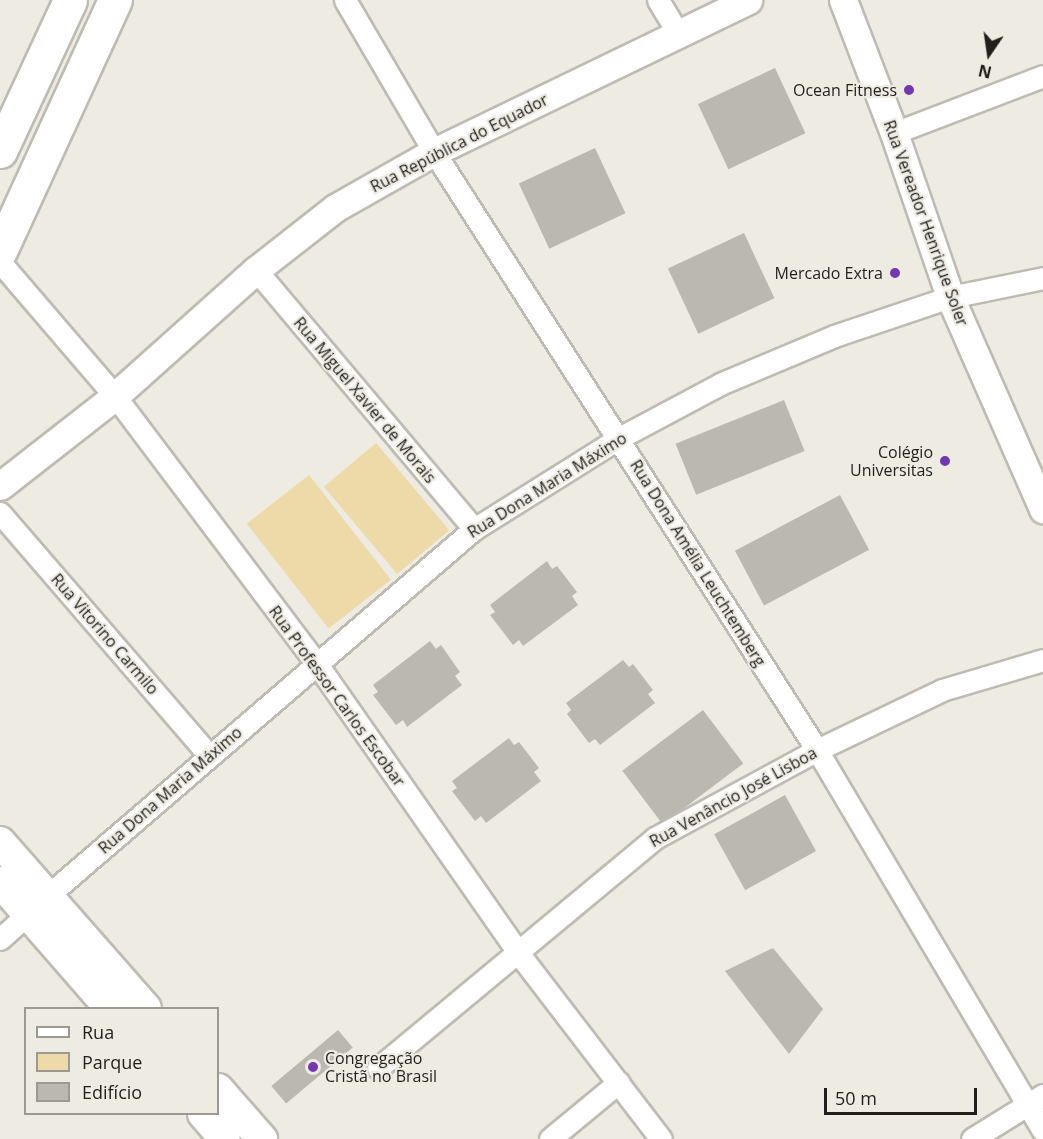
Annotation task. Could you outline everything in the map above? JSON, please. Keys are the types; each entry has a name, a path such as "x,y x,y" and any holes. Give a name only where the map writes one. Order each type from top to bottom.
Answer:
{"main road":[{"path":"0,150 69,0"},
{"path":"0,251 109,13 130,0"},
{"path":"0,842 37,906 109,1007"},
{"path":"0,882 37,906 145,1007"},
{"path":"219,1090 262,1139"},
{"path":"205,1115 225,1139"}],"street":[{"name":"Rua Dona Amélia Leuchtemberg","path":"345,0 434,152 817,750 1035,1100 1043,1130"},
{"path":"658,0 679,35"},
{"name":"Rua República do Equador","path":"0,486 115,396 256,270 335,208 434,152 748,0"},
{"name":"Rua Vereador Henrique Soler","path":"843,0 894,133 950,297 1043,510"},
{"path":"894,133 1043,76"},
{"name":"Rua Professor Carlos Escobar","path":"0,262 115,396 317,664 519,954 661,1139"},
{"name":"Rua Miguel Xavier de Morais","path":"256,270 474,529"},
{"name":"Rua Dona Maria Máximo","path":"0,939 209,754 474,529 619,438 720,384 834,336 950,297 1043,278"},
{"name":"Rua Vitorino Carmilo","path":"0,513 209,754"},
{"name":"Rua Venâncio José Lisboa","path":"378,1068 519,954 655,838 817,750 942,690 1043,660"},
{"path":"550,1139 619,1082"},
{"path":"972,1139 1035,1100"}],"green space":[{"path":"376,443 449,530 397,574 324,487"},
{"path":"309,475 391,580 329,628 247,524"}],"building":[{"path":"775,68 805,133 728,169 698,104"},
{"path":"595,148 625,213 549,249 519,183"},
{"path":"744,233 774,298 698,334 668,268"},
{"path":"784,400 805,451 696,495 676,444"},
{"path":"840,495 869,550 764,606 735,551"},
{"path":"547,561 552,569 557,566 577,592 572,596 578,605 523,646 519,640 513,645 490,615 495,612 490,605"},
{"path":"430,641 436,649 441,645 460,672 455,676 462,685 407,727 403,720 396,725 373,695 378,692 373,685"},
{"path":"623,660 629,667 633,664 653,690 648,694 655,703 600,745 595,739 589,743 567,714 571,710 566,703"},
{"path":"703,710 743,764 663,824 622,771"},
{"path":"509,738 514,745 519,742 539,768 534,772 541,781 486,823 481,816 475,821 452,791 457,788 452,781"},
{"path":"785,795 816,851 745,890 714,834"},
{"path":"773,948 823,1009 789,1054 725,971"},
{"name":"Congregação Cristã no Brasil","path":"338,1030 353,1048 286,1104 271,1086"}],"place":[{"name":"Ocean Fitness","path":"909,90"},
{"name":"Mercado Extra","path":"895,273"},
{"name":"Colégio Universitas","path":"945,461"},
{"name":"Congregação Cristã no Brasil","path":"313,1067"}]}
